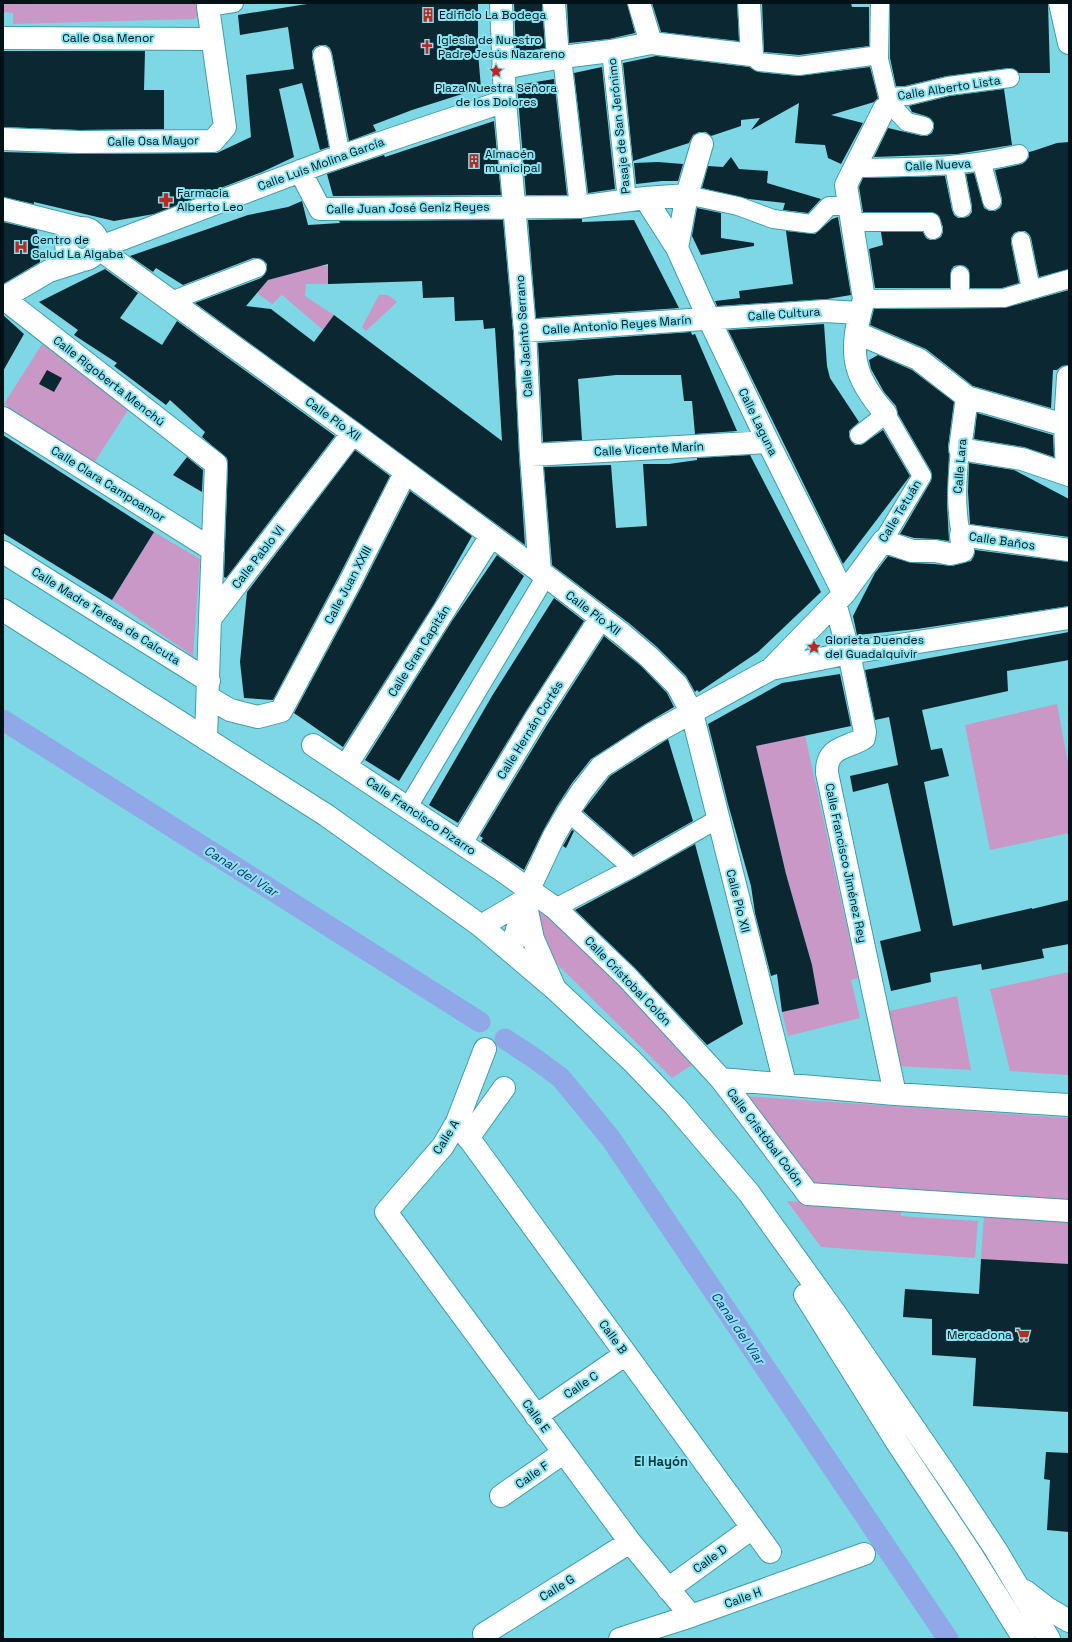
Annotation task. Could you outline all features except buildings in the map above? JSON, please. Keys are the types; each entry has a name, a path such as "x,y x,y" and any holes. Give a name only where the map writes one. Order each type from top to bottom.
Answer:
{"street":[{"path":"208,8 234,3"},
{"name":"Calle Jacinto Serrano","path":"501,3 505,101 525,331 531,455 543,574"},
{"path":"554,3 579,207"},
{"path":"639,3 651,43"},
{"path":"749,3 752,55"},
{"path":"880,3 879,55 886,103 890,105 907,122 924,126"},
{"path":"1060,3 1069,43"},
{"name":"Calle Osa Mayor","path":"3,139 79,142 213,141 225,127 208,8"},
{"name":"Calle Osa Menor","path":"3,38 212,39"},
{"path":"503,68 560,57 611,52 651,43 752,55 759,62 799,66 879,55"},
{"name":"Pasaje de San Jerónimo","path":"611,52 636,199"},
{"path":"322,55 342,156"},
{"name":"Calle Alberto Lista","path":"886,103 948,86 1010,78"},
{"name":"Calle Luis Molina García","path":"85,242 505,101"},
{"name":"Calle Tetuán","path":"772,669 839,599 883,540 922,476 886,414 865,389 857,372 855,352 860,315 851,214 846,185 886,103"},
{"path":"677,248 687,195 702,144"},
{"name":"Calle Nueva","path":"855,168 954,166 1019,154"},
{"path":"982,162 992,201"},
{"path":"954,166 962,208"},
{"name":"Calle Juan José Geniz Reyes","path":"300,171 320,209 514,206"},
{"path":"514,206 579,207 636,199 687,195 738,206 773,219 812,224 829,206 851,214 931,222 934,230"},
{"name":"Calle Laguna","path":"636,199 677,248 768,442 839,599 849,653"},
{"path":"3,209 44,219 85,242 49,271 3,298"},
{"path":"1021,241 1031,289"},
{"name":"Calle Pío XII","path":"85,242 171,301 353,433 543,574 650,657 677,685 692,712 785,1084"},
{"path":"171,301 257,268"},
{"path":"960,275 960,298"},
{"path":"860,315 960,298 1004,298 1069,279"},
{"name":"Calle Rigoberta Menchú","path":"3,298 216,464 213,550"},
{"name":"Calle Cultura","path":"709,319 825,311 860,315"},
{"path":"860,315 967,397 1067,412"},
{"name":"Calle Antonio Reyes Marín","path":"525,331 709,319"},
{"path":"960,449 1022,459 1068,474 1068,377"},
{"name":"Calle Lara","path":"961,535 958,519 956,490 967,397"},
{"path":"859,435 886,414"},
{"name":"Calle Clara Campoamor","path":"3,418 213,550"},
{"name":"Calle Pablo VI","path":"210,619 353,433"},
{"name":"Calle Vicente Marín","path":"531,455 768,442"},
{"name":"Calle Juan XXIII","path":"209,689 230,710 258,717 281,711 350,582 405,473"},
{"name":"Calle Baños","path":"883,540 912,551 935,551 950,554 963,551 961,535 1069,550"},
{"name":"Calle Gran Capitán","path":"346,766 491,536"},
{"path":"206,739 213,550"},
{"name":"Calle Madre Teresa de Calcuta","path":"3,552 209,689"},
{"path":"408,807 543,574"},
{"path":"3,610 326,815 481,926 555,989 632,1061 675,1106 749,1193 835,1313 950,1481 1016,1584 1049,1639"},
{"path":"511,950 527,894 554,836 568,812 601,767 652,734 772,669 849,653 1069,618"},
{"name":"Calle Hernán Cortés","path":"461,843 536,718 600,619"},
{"name":"Calle Francisco Jiménez Rey","path":"849,653 865,732 864,738 837,750 832,754 828,760 827,773 895,1094"},
{"name":"Calle Francisco Pizarro","path":"313,745 461,843 527,894"},
{"path":"568,812 632,868"},
{"path":"555,908 632,868 718,819"},
{"path":"481,926 527,894"},
{"path":"527,894 533,939 555,989"},
{"name":"Calle Cristobal Colón","path":"527,894 555,908 627,977 721,1079"},
{"name":"Calle A","path":"462,1130 485,1049"},
{"path":"632,1061 739,1199 792,1275 896,1441 972,1554 1024,1639"},
{"path":"721,1079 895,1094 1069,1105"},
{"name":"Calle Cristóbal Colón","path":"721,1079 808,1194 1069,1211"},
{"name":"Calle A","path":"386,1212 442,1146 462,1130 504,1088"},
{"name":"Calle B","path":"462,1130 770,1552"},
{"name":"Calle E","path":"386,1212 630,1542 691,1616"},
{"name":"Calle C","path":"536,1416 626,1354"},
{"name":"Calle F","path":"501,1496 563,1453"},
{"name":"Calle D","path":"668,1589 752,1528"},
{"name":"Calle G","path":"484,1634 630,1542"},
{"name":"Calle H","path":"620,1639 691,1616 864,1554"},
{"path":"972,1554 1003,1583 1037,1639"},
{"path":"1016,1584 1047,1608 1069,1621"}],"shaded area":[{"path":"3,3 214,3 194,19 13,24 13,13 3,12"},
{"path":"319,266 328,266 328,284 306,284 305,296 334,315 323,330 282,295 272,304 257,293 268,280"},
{"path":"379,295 388,295 397,302 366,331 362,327"},
{"path":"42,344 128,410 94,463 4,404"},
{"path":"154,532 200,559 193,656 112,600"},
{"path":"1057,704 1069,768 1069,833 990,850 965,725"},
{"path":"805,735 858,978 851,980 860,1018 788,1036 782,1012 819,1004 812,965 786,874 756,746"},
{"path":"542,904 695,1063 672,1078 544,951 535,919"},
{"path":"1069,972 1068,1075 1010,1071 990,989"},
{"path":"957,996 971,1070 896,1066 885,1012"},
{"path":"745,1096 1069,1118 1069,1202 815,1185"},
{"path":"787,1201 901,1207 901,1216 978,1221 975,1258 821,1247"},
{"path":"984,1215 1069,1220 1069,1264 981,1259"}],"waterway":[{"name":"Canal del Viar","path":"3,720 480,1022"},
{"name":"Canal del Viar","path":"505,1039 561,1078 611,1139 948,1639"}],"place":[{"name":"Edificio La Bodega","path":"428,15"},
{"name":"Iglesia de Nuestro Padre Jesús Nazareno","path":"427,47"},
{"name":"Plaza Nuestra Señora de los Dolores","path":"496,71"},
{"name":"Almacén municipal","path":"474,161"},
{"name":"Farmacia Alberto Leo","path":"166,200"},
{"name":"Centro de Salud La Algaba","path":"21,247"},
{"name":"Glorieta Duendes del Guadalquivir","path":"814,647"},
{"name":"Mercadona","path":"1023,1335"}],"district":[{"name":"El Hayón","path":"661,1461"}]}
